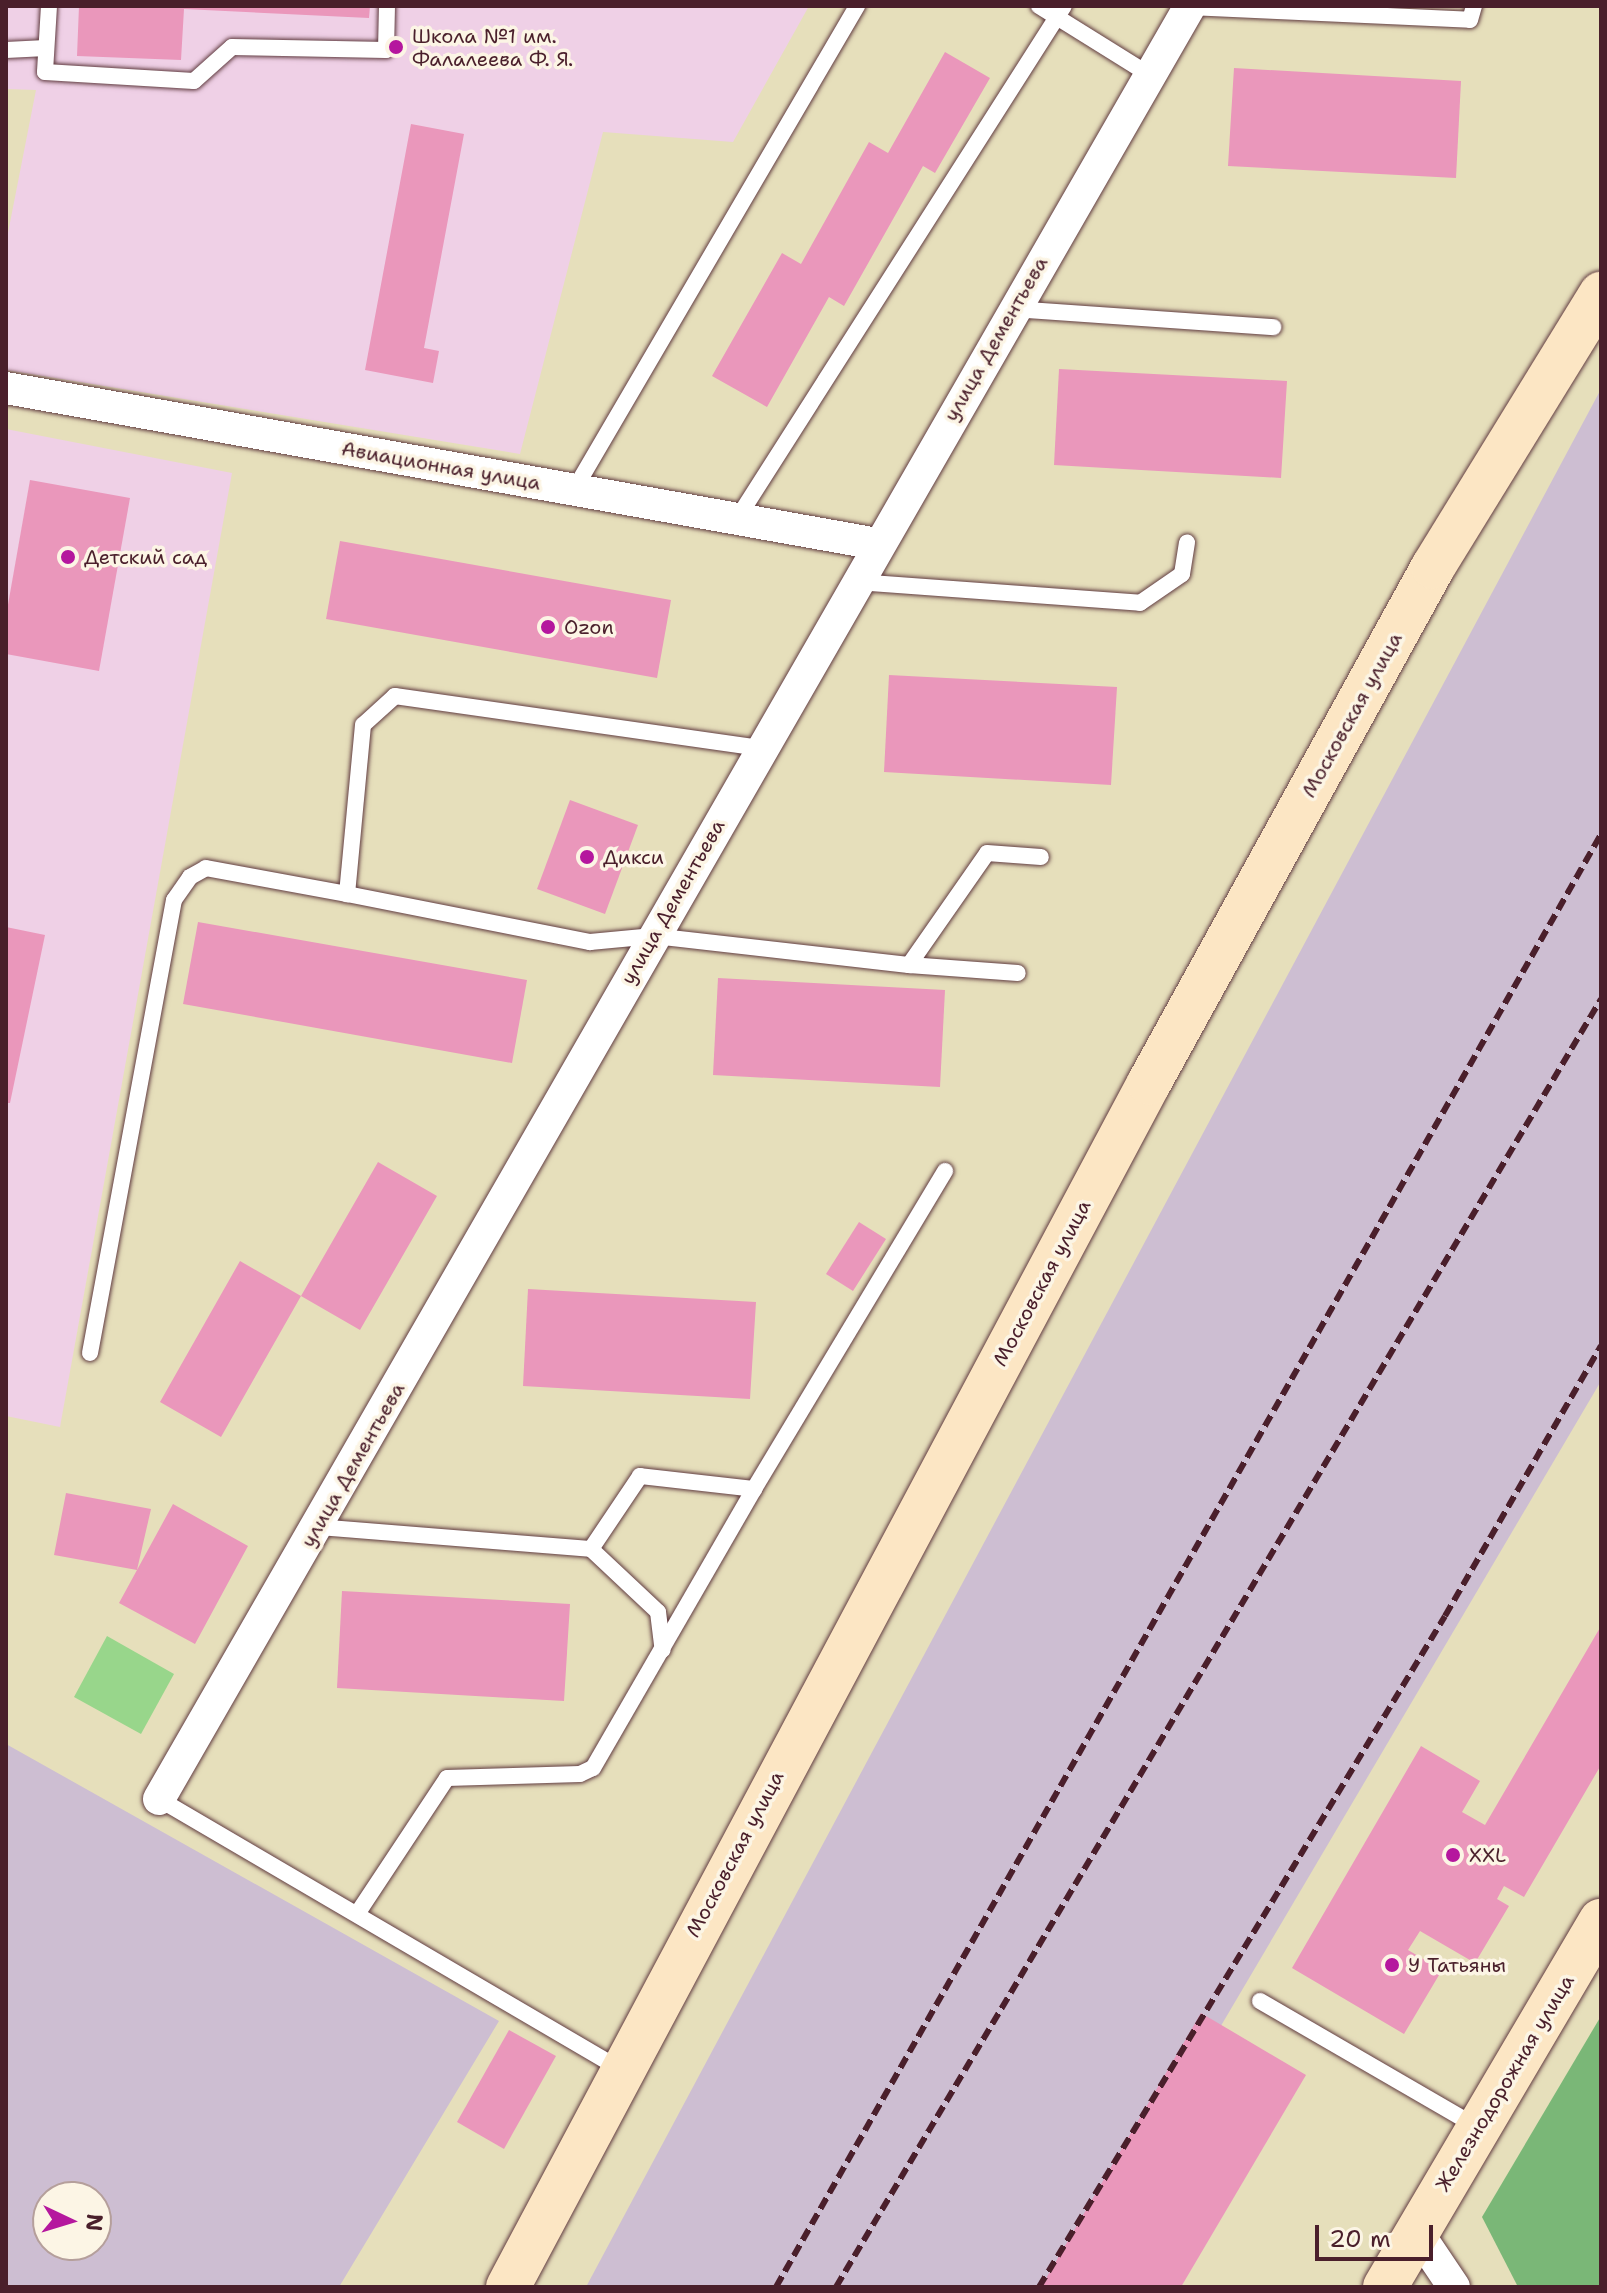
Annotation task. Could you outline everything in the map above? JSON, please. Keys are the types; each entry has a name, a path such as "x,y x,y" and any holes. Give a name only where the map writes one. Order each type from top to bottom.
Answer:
{"street":[{"name":"улица Дементьева","path":"159,1799 318,1527 855,582 1190,7"},
{"name":"Московская улица","path":"508,2287 620,2069 1142,1097 1418,595 1601,294"},
{"name":"Авиационная улица","path":"6,388 877,544"},
{"name":"Железнодорожная улица","path":"1385,2287 1601,1921"},
{"path":"1417,2232 1454,2287"}],"lane":[{"path":"49,6 45,72 194,81 232,47 386,50 387,6"},
{"path":"574,490 857,6"},
{"path":"1039,6 1061,10 1150,75"},
{"path":"1190,7 1470,20 1474,6"},
{"path":"737,519 1061,10"},
{"path":"6,50 46,48"},
{"path":"1014,309 1273,327"},
{"path":"855,582 1140,603 1182,574 1187,542"},
{"path":"347,894 363,725 395,696 760,748"},
{"path":"909,965 987,853 1041,857"},
{"path":"90,1353 174,900 190,877 206,868 590,942 654,936 909,965 1018,973"},
{"path":"357,1914 447,1778 580,1774 593,1768 754,1489 945,1171"},
{"path":"591,1549 640,1476 754,1489"},
{"path":"318,1527 591,1549 658,1612 663,1650"},
{"path":"159,1799 620,2069"},
{"path":"1260,2001 1479,2128"}],"shaded area":[{"path":"6,6 809,6 733,142 603,132 520,454 6,370 6,243 36,90 6,89"},
{"path":"1601,389 1601,1381 1067,2287 586,2287"},
{"path":"6,429 232,473 60,1427 6,1416"},
{"path":"6,1744 499,2021 339,2287 6,2287"}],"green space":[{"path":"107,1636 174,1674 141,1734 74,1697"},
{"path":"1601,2016 1601,2287 1518,2287 1482,2217"}],"building":[{"path":"79,6 370,6 369,18 184,9 181,60 77,56"},
{"path":"945,52 990,78 935,173 923,166 844,306 829,297 767,407 712,376 782,253 801,264 869,142 888,153"},
{"path":"1234,68 1461,81 1456,178 1228,166"},
{"path":"411,124 464,134 424,348 439,351 433,383 365,370"},
{"path":"1059,369 1287,381 1281,478 1054,465"},
{"name":"Детский сад","path":"30,480 130,498 99,671 6,654 6,616"},
{"path":"340,541 671,600 657,678 326,619"},
{"path":"889,675 1117,687 1111,785 884,772"},
{"name":"Дикси","path":"570,800 638,825 605,914 537,889"},
{"path":"198,922 527,980 512,1063 183,1004"},
{"path":"6,927 45,935 10,1103 6,1103"},
{"path":"718,978 945,990 940,1087 713,1075"},
{"path":"378,1162 437,1196 360,1330 301,1296"},
{"path":"859,1222 886,1239 853,1291 826,1274"},
{"path":"240,1261 301,1296 221,1437 160,1402"},
{"path":"528,1289 756,1302 750,1399 523,1386"},
{"path":"66,1493 151,1509 137,1570 54,1555"},
{"path":"173,1504 248,1546 195,1644 119,1603"},
{"path":"342,1591 570,1604 564,1701 337,1688"},
{"name":"XXL","path":"1601,1626 1601,1765 1524,1897 1504,1886 1497,1899 1509,1906 1475,1963 1420,1931 1408,1950 1442,1970 1404,2034 1292,1968 1421,1746 1480,1781 1462,1812 1485,1825"},
{"path":"1201,2013 1306,2075 1181,2287 1041,2287"},
{"path":"509,2030 556,2056 504,2149 457,2122"}],"railway":[{"path":"776,2287 1601,834"},
{"path":"836,2287 1601,999"},
{"path":"1039,2287 1445,1616 1601,1346"}],"place":[{"name":"Школа №1 им. Фалалеева Ф. Я.","path":"396,47"},
{"name":"Детский сад","path":"68,557"},
{"name":"Ozon","path":"548,627"},
{"name":"Дикси","path":"587,857"},
{"name":"XXL","path":"1453,1855"},
{"name":"У Татьяны","path":"1392,1965"}]}
